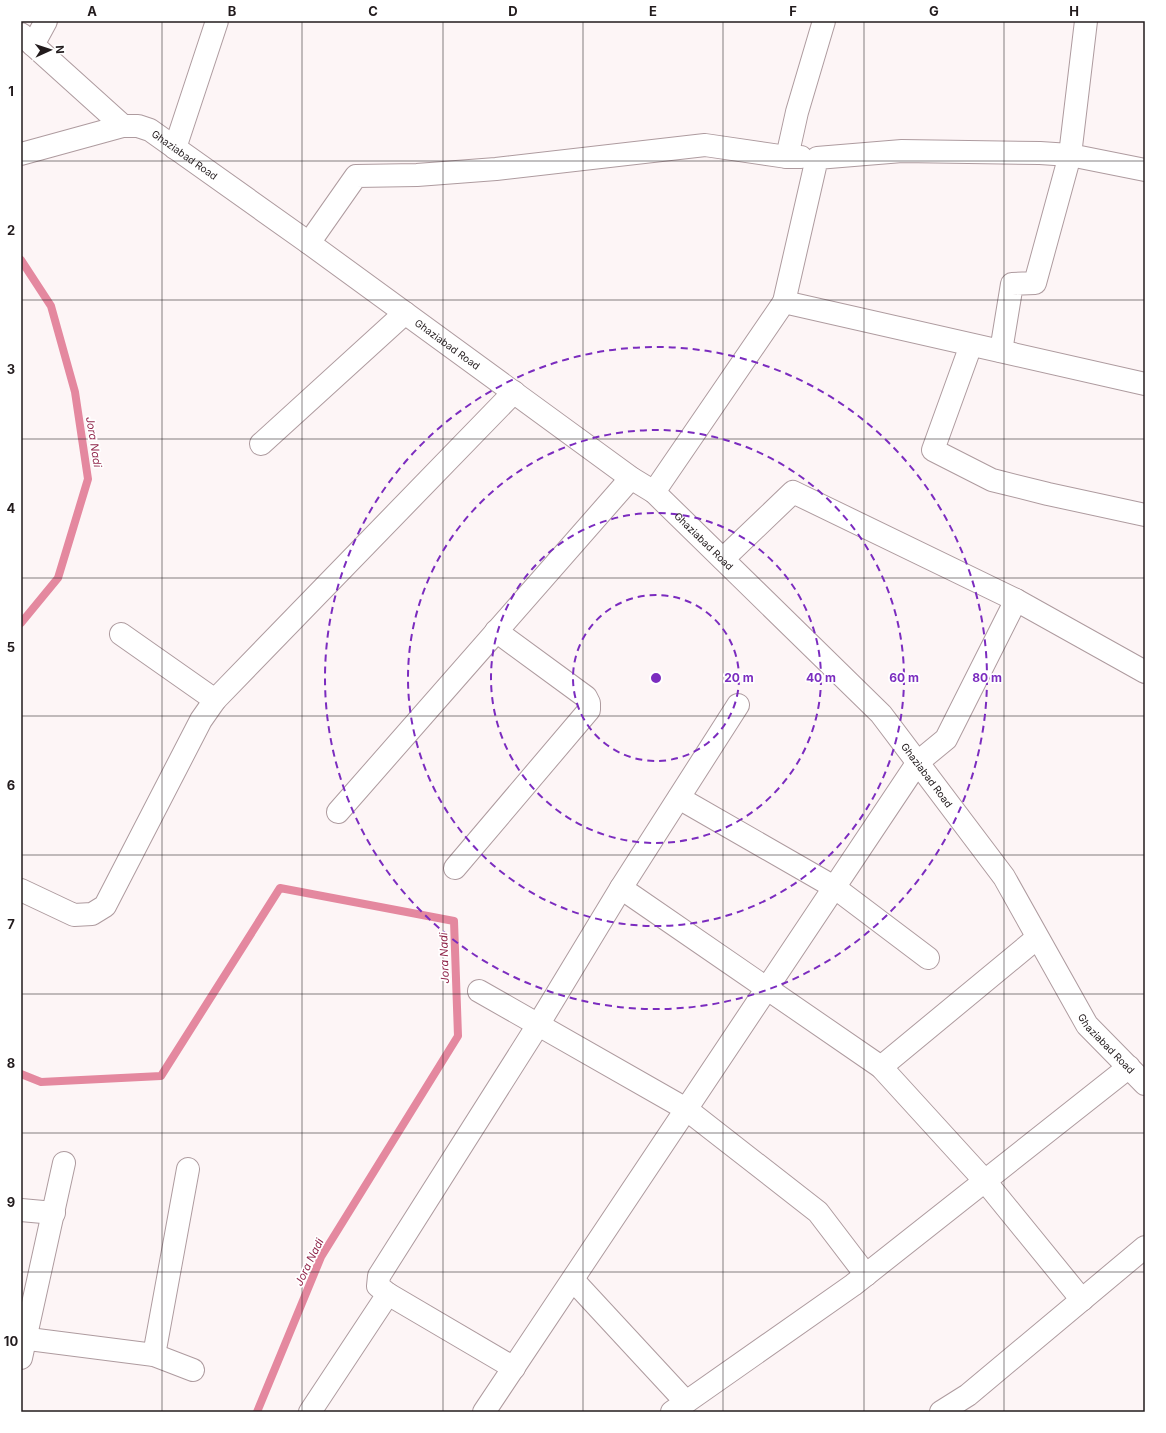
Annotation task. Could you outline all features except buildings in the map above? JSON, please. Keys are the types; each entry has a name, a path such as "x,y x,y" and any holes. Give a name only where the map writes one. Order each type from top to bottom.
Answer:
{"street":[{"path":"27,40 46,21"},
{"path":"176,148 217,21"},
{"path":"787,157 797,112 824,21"},
{"path":"1001,351 1012,284 1035,284 1070,155 1086,21"},
{"name":"Ghaziabad Road","path":"27,40 130,126 150,130 176,148 631,478 654,492 882,714 1004,877 1087,1025 1145,1084"},
{"path":"21,154 130,126"},
{"path":"309,243 356,176 417,175 496,169 705,145 787,157 817,158 902,151 1070,155 1145,170"},
{"path":"654,492 784,302 817,158"},
{"path":"784,302 1145,384"},
{"path":"261,444 405,313"},
{"path":"971,344 933,450 992,480 1145,515"},
{"path":"21,890 74,915 92,914 105,906 201,720 215,700 514,392"},
{"path":"338,812 631,478"},
{"path":"723,559 793,492 1016,600 1145,672"},
{"path":"484,1412 918,762 946,738 1016,600"},
{"path":"455,868 589,710 589,703 586,697 496,631"},
{"path":"121,634 215,700"},
{"path":"514,1368 388,1294 378,1286 379,1276 538,1025 621,888 738,705"},
{"path":"679,798 834,888 928,958"},
{"path":"621,888 881,1067 985,1181 1082,1300"},
{"path":"881,1067 1037,938"},
{"path":"479,991 686,1109 818,1212 866,1275"},
{"path":"573,1280 679,1407 866,1275 1129,1067"},
{"path":"64,1163 23,1345 154,1355 193,1370"},
{"path":"154,1355 188,1169"},
{"path":"21,1210 54,1212"},
{"path":"941,1412 968,1395 1145,1247"},
{"path":"310,1412 388,1294"}],"waterway":[{"name":"Jora Nadi","path":"21,260 51,306 75,392 88,479 58,578 21,623"},
{"name":"Jora Nadi","path":"21,1074 41,1082 161,1076 280,888 454,921 458,1036 321,1257 257,1412"}]}
